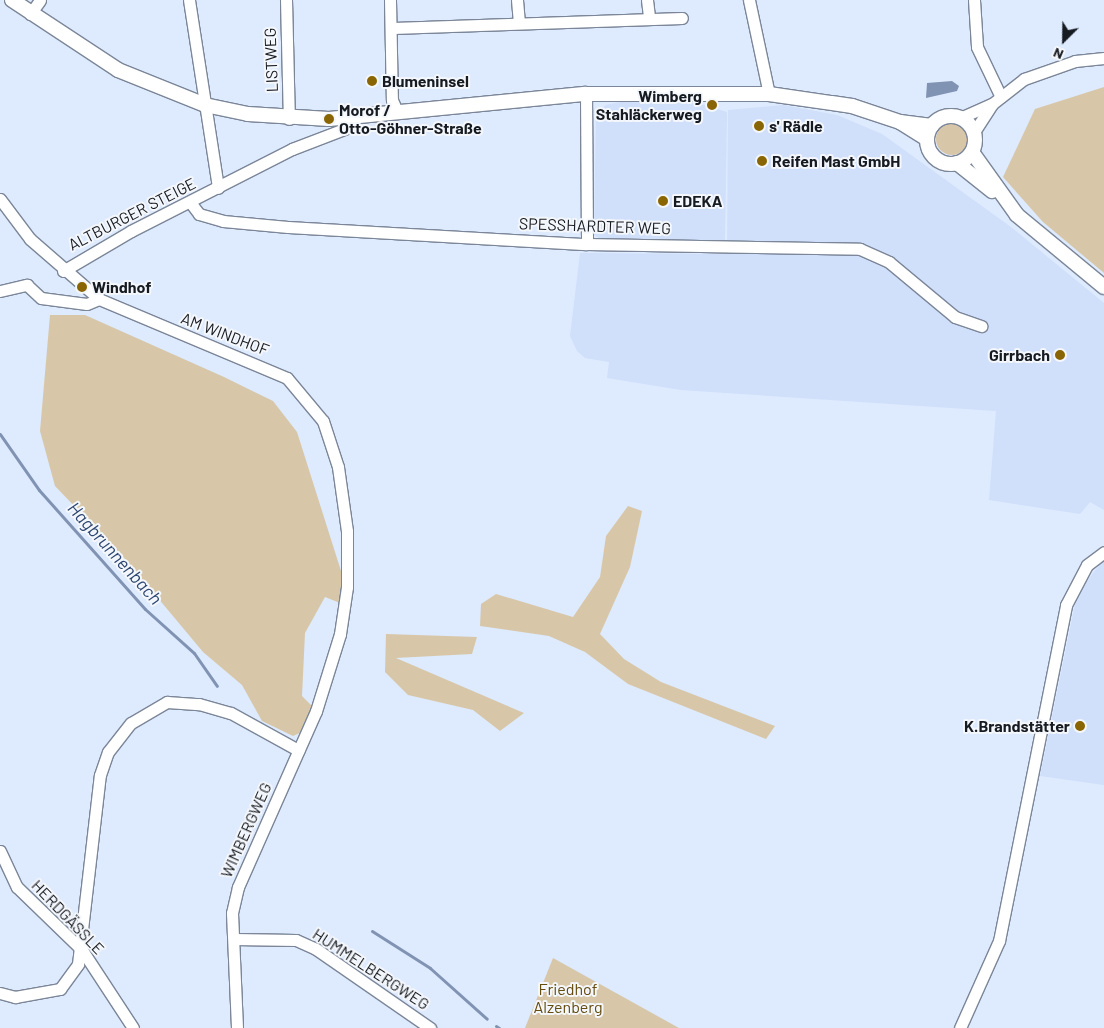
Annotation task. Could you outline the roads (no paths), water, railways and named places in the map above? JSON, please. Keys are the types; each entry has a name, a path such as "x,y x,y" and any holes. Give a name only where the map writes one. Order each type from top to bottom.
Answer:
{"street":[{"path":"12,0 30,14 118,70 205,105 289,120 352,118 397,111 586,94 769,94 852,106 930,133"},
{"path":"30,14 40,0"},
{"name":"ALTBURGER STEIGE","path":"189,0 218,188"},
{"name":"LISTWEG","path":"286,0 289,120"},
{"path":"390,0 393,28 392,100 397,111"},
{"path":"517,0 519,22"},
{"path":"647,0 649,18"},
{"path":"750,0 769,94"},
{"path":"974,0 977,47 1001,96"},
{"path":"393,28 519,22 682,18"},
{"path":"1001,197 972,152 974,132 992,104 1024,79 1048,69 1104,58"},
{"path":"586,94 587,244"},
{"path":"930,133 948,116 960,118 992,104"},
{"name":"ALTBURGER STEIGE","path":"63,271 83,256 292,149 352,126 352,118"},
{"path":"960,118 974,132"},
{"path":"930,133 936,159 957,163 1001,197 1036,234 1104,287"},
{"path":"957,163 972,152"},
{"name":"AM WINDHOF","path":"0,199 30,239 63,271 99,299 147,323 266,366 301,391 323,421 338,467 347,531 347,587 330,673 316,711"},
{"name":"SPESSHARDTER WEG","path":"190,202 199,214 223,221 587,244 860,249 889,262 955,317 981,326"},
{"path":"0,291 27,285 41,298 87,304 99,299"},
{"path":"960,1028 999,941 1031,796 1066,605 1073,584 1104,552"},
{"path":"0,993 15,997 60,989 82,950 100,775 108,752 131,723 167,702 199,704 231,713 298,750"},
{"name":"WIMBERGWEG","path":"237,1028 232,913 238,887 316,711"},
{"name":"HERDGÄSSLE","path":"0,851 22,893 82,950 133,1028"},
{"name":"HUMMELBERGWEG","path":"234,938 296,940 316,949 430,1028"}],"waterway":[{"name":"Hagbrunnenbach","path":"0,434 39,490 145,609 194,653 217,686"},
{"name":"Hagbrunnenbach","path":"372,931 430,968 487,1019"}],"place":[{"name":"Blumeninsel","path":"372,81"},
{"name":"Wimberg Stahläckerweg","path":"712,105"},
{"name":"Morof / Otto-Göhner-Straße","path":"329,119"},
{"name":"s' Rädle","path":"759,126"},
{"name":"Reifen Mast GmbH","path":"762,161"},
{"name":"EDEKA","path":"663,201"},
{"name":"Windhof","path":"82,287"},
{"name":"Girrbach","path":"1060,355"},
{"name":"K.Brandstätter","path":"1080,726"}],"park label":[{"name":"Friedhof Alzenberg","path":"568,998"}]}
